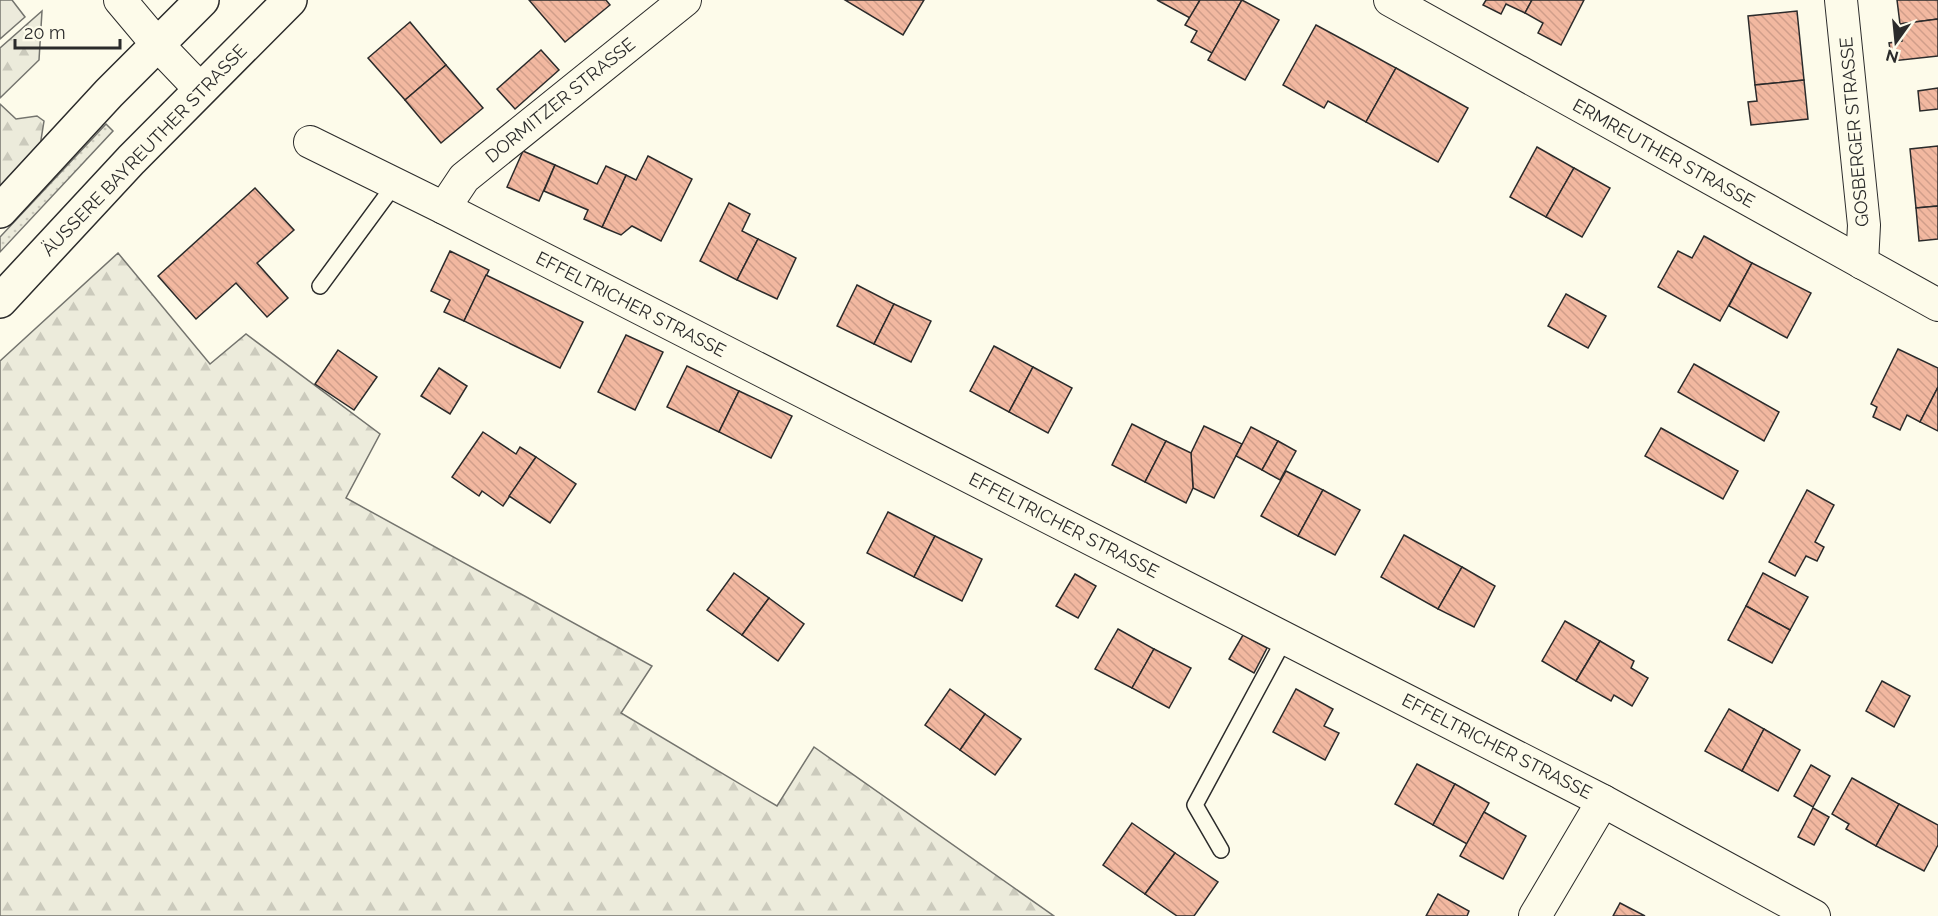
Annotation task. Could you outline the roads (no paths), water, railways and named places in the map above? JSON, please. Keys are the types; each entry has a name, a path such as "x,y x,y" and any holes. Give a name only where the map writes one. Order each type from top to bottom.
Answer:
{"main road":[{"path":"0,212 202,0"},
{"name":"ÄUSSERE BAYREUTHER STRASSE","path":"0,301 131,160 290,0"}],"street":[{"path":"120,0 200,89"},
{"name":"DORMITZER STRASSE","path":"444,208 464,178 685,0"},
{"name":"ERMREUTHER STRASSE","path":"1390,0 1938,304"},
{"name":"GOSBERGER STRASSE","path":"1841,0 1864,225 1862,263"},
{"name":"EFFELTRICHER STRASSE","path":"310,142 444,208 1603,801 1814,916"},
{"path":"1535,916 1603,801"}],"lane":[{"path":"320,286 395,184"},
{"path":"1221,850 1195,805 1285,638"}]}
